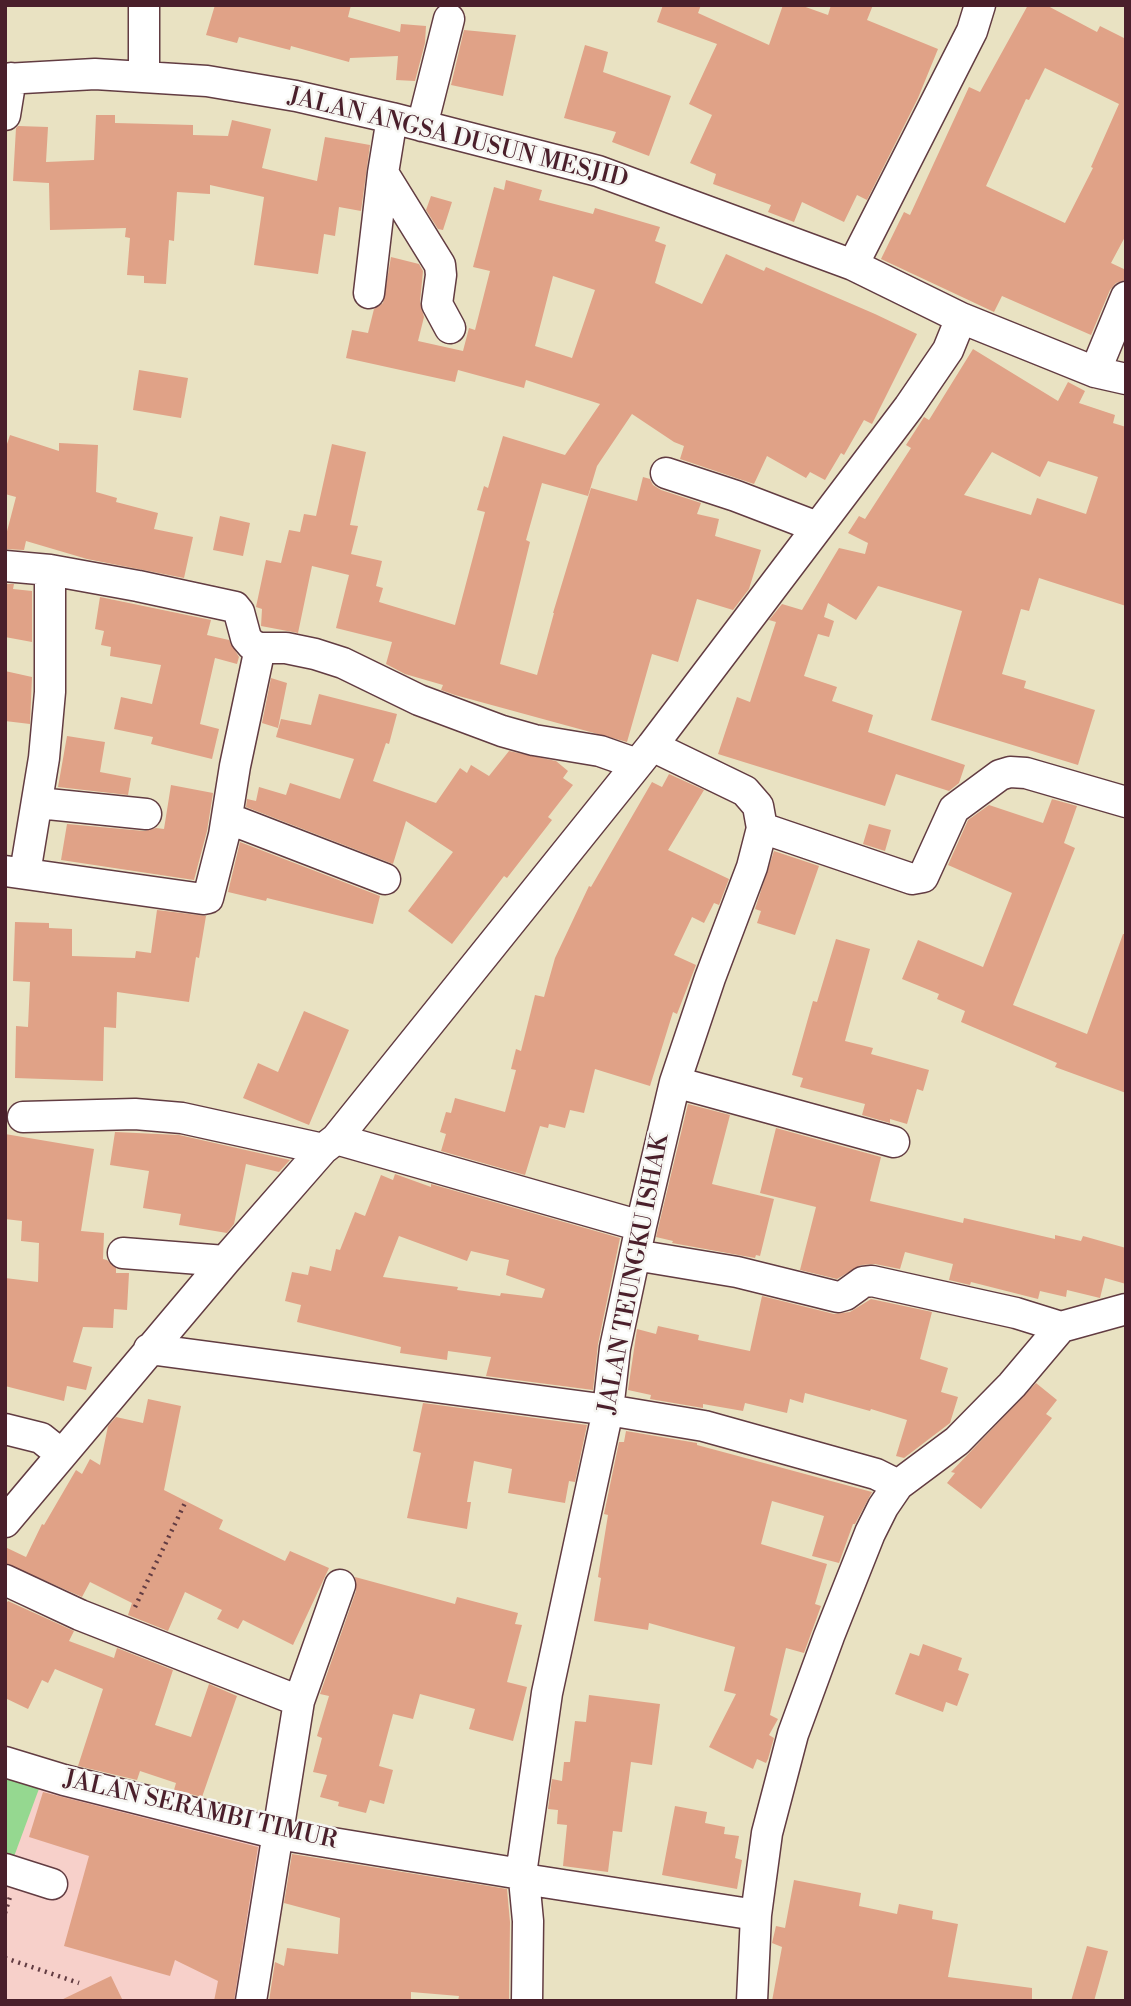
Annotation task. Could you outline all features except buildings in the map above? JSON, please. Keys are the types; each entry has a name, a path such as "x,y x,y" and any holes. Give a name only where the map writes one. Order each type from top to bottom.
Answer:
{"street":[{"path":"144,5 144,76"},
{"path":"853,265 972,31 980,5"},
{"path":"422,126 449,19"},
{"name":"JALAN ANGSA DUSUN MESJID","path":"8,78 94,74 207,81 296,96 598,171 853,265 961,318 1094,372 1126,379"},
{"path":"5,115 8,78"},
{"path":"369,293 391,118"},
{"path":"383,173 440,265 442,275 437,304 450,328"},
{"path":"1094,372 1126,297"},
{"path":"5,1522 149,1349 329,1144 644,755 909,407 948,350 961,318"},
{"path":"666,473 817,527"},
{"path":"5,566 50,570 235,607 251,645 260,648 286,648 343,663 419,699 502,731 534,740 644,755 745,791 758,806 762,828 912,879 923,877 954,809 1000,775 1010,772 1026,773 1126,802"},
{"path":"50,570 50,692 38,803 15,872 208,898 227,818 260,648"},
{"path":"38,803 146,814"},
{"path":"227,818 385,879"},
{"name":"JALAN TEUNGKU ISHAK","path":"527,2001 528,1921 523,1876 547,1693 608,1410 615,1348 675,1082 710,978 752,867 762,828"},
{"path":"675,1082 894,1142"},
{"path":"23,1117 135,1114 181,1118 329,1144 641,1226"},
{"path":"123,1253 225,1261"},
{"path":"635,1255 737,1272 838,1297 863,1282 872,1281 1016,1313 1061,1327 1126,1309"},
{"path":"752,2001 757,1915 767,1833 793,1734 870,1533 898,1485 957,1441 1012,1385 1061,1327"},
{"path":"149,1349 608,1410 704,1426 876,1474 898,1485"},
{"path":"5,1429 41,1438 61,1454"},
{"path":"5,1580 111,1626 299,1701"},
{"path":"251,2001 299,1701 340,1585"},
{"name":"JALAN SERAMBI TIMUR","path":"5,1762 64,1780 278,1834 757,1915"},
{"path":"5,1868 52,1884"}],"path":[{"path":"111,1626 132,1614 185,1503"},
{"path":"5,1958 79,1983"}],"shaded area":[{"path":"5,1767 274,1840 246,2001 5,2001"}],"green space":[{"path":"5,1776 40,1786 12,1862 5,1859"}]}
